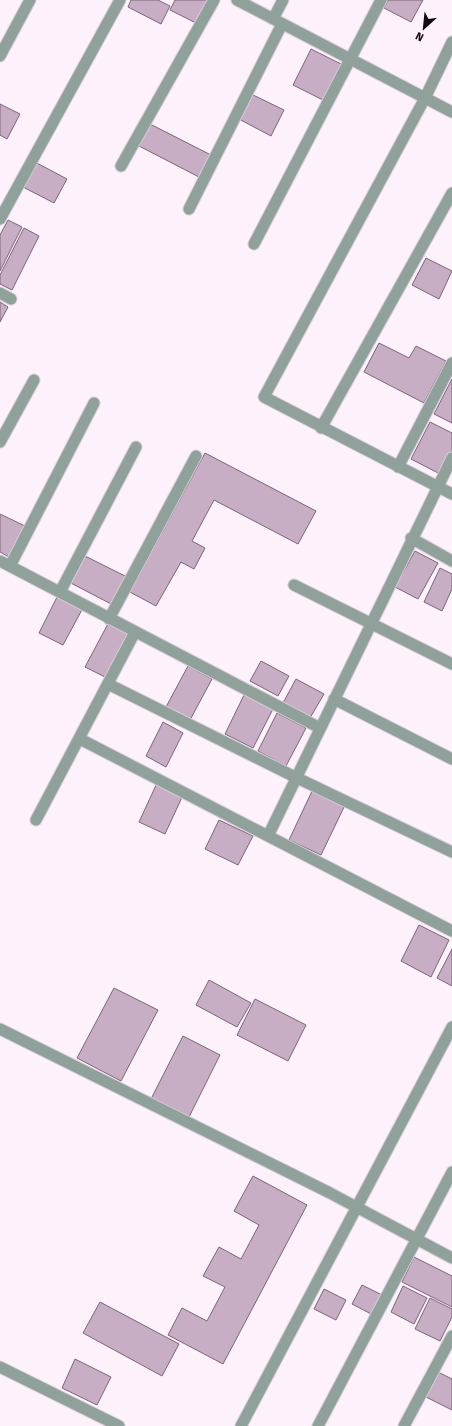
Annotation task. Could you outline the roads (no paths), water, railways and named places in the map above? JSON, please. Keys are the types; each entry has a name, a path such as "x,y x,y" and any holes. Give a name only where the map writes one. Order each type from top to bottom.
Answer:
{"street":[{"path":"0,56 30,0"},
{"path":"0,219 120,0"},
{"path":"121,166 214,0"},
{"path":"237,0 452,112"},
{"path":"189,208 277,21 283,0"},
{"path":"254,244 381,0"},
{"path":"452,42 425,98 264,397 321,428 452,494"},
{"path":"321,428 452,193"},
{"path":"0,293 11,299"},
{"path":"398,467 452,363"},
{"path":"0,442 34,380"},
{"path":"94,403 5,564 320,728"},
{"path":"60,592 136,447"},
{"path":"109,619 196,456"},
{"path":"268,836 411,538 452,458"},
{"path":"411,538 452,561"},
{"path":"294,585 452,664"},
{"path":"36,820 135,632"},
{"path":"108,684 295,777 452,852"},
{"path":"334,699 452,759"},
{"path":"80,739 452,931"},
{"path":"0,1028 357,1208 452,1258"},
{"path":"241,1426 452,1028"},
{"path":"318,1426 452,1172"},
{"path":"404,1426 452,1336"},
{"path":"0,1367 119,1426"}]}
